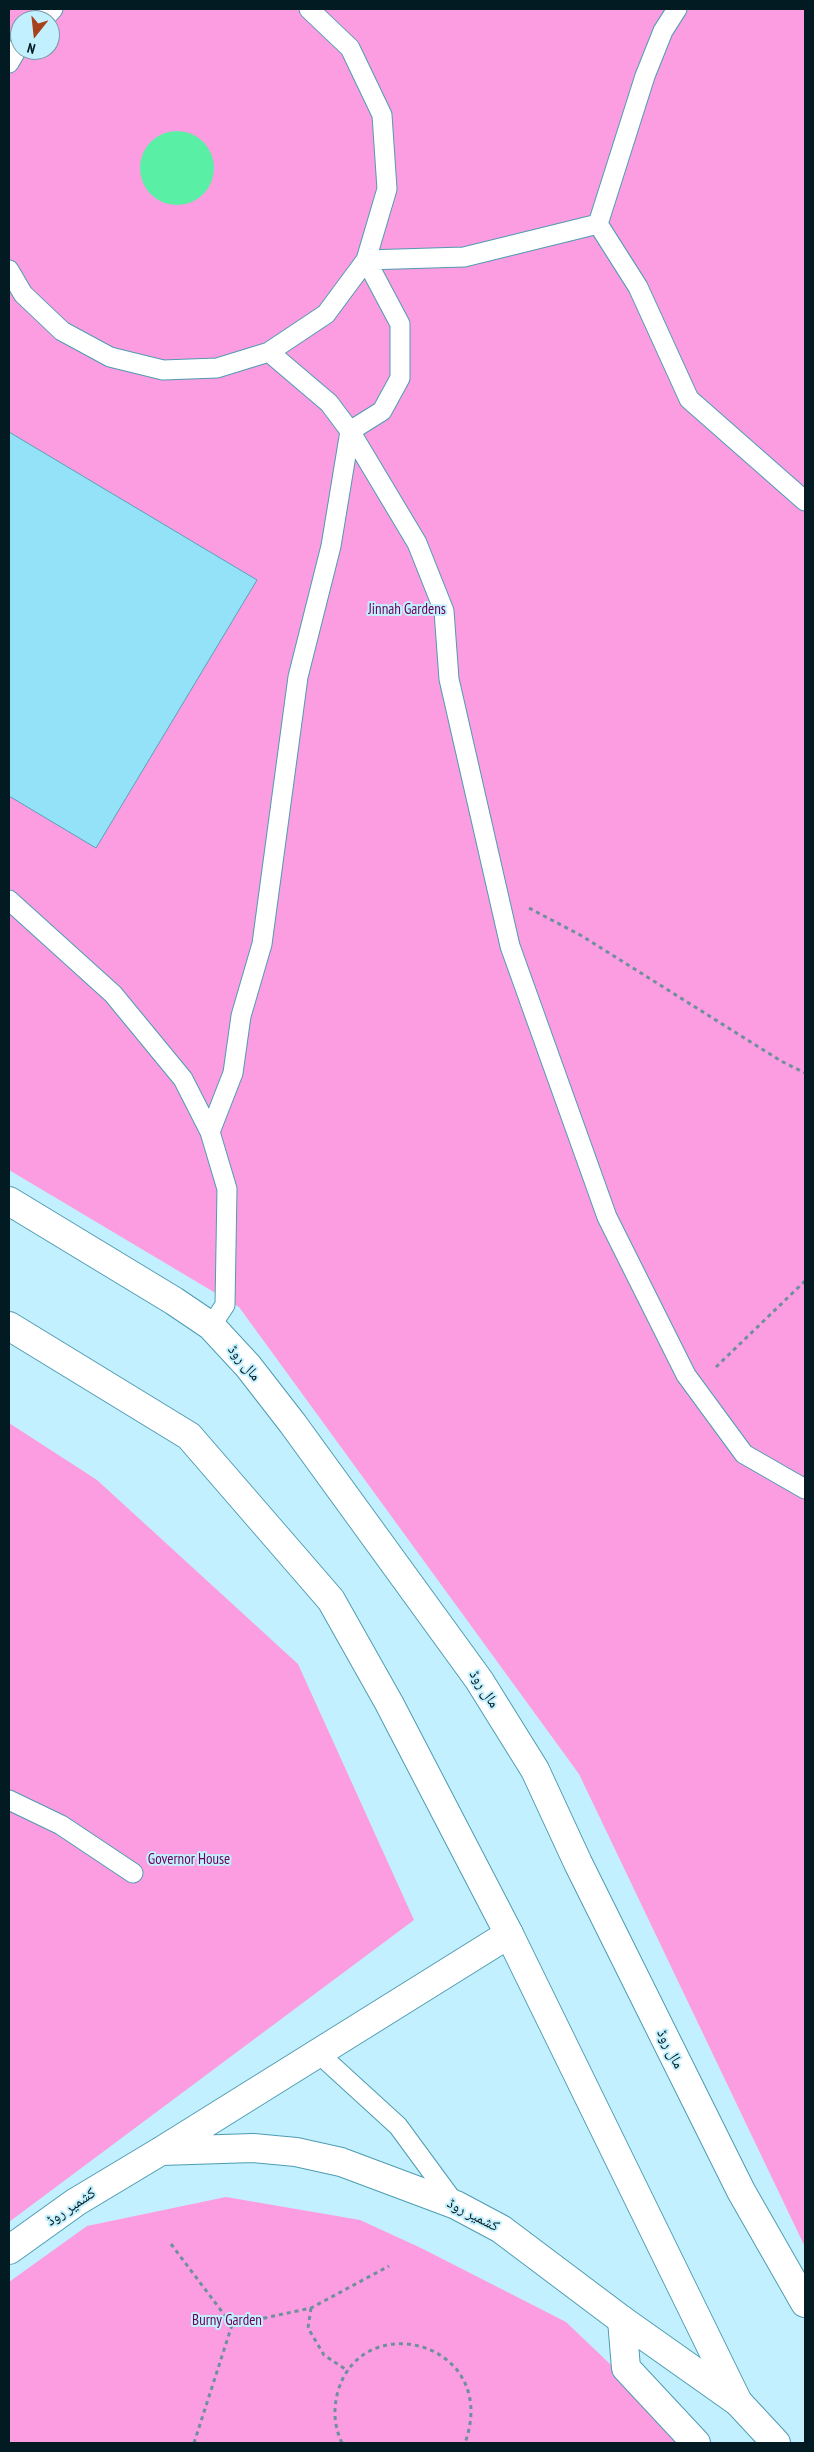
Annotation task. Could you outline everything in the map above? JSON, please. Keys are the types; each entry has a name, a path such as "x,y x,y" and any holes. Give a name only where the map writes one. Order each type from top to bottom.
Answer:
{"main road":[{"name":"مال روڈ","path":"9,1201 174,1300 212,1326 248,1366 293,1424 479,1680 535,1770 578,1863 741,2191 805,2303"},
{"path":"9,1326 189,1436 331,1600 389,1703 509,1934 738,2402 776,2443"},
{"name":"کشمیر روڈ","path":"9,2250 76,2202 509,1934"},
{"name":"کشمیر روڈ","path":"161,2151 253,2148 296,2152 341,2162 456,2205 501,2229 622,2320 738,2402"},
{"path":"622,2320 626,2368 696,2443"}],"lane":[{"path":"9,270 23,294 62,331 110,357 163,370 217,368 269,352 326,314 366,260 388,189 382,115 350,48 309,9"},
{"path":"598,224 646,76 663,31 677,9"},
{"path":"366,260 464,257 598,224"},
{"path":"598,224 638,287 689,399 805,501"},
{"path":"210,1132 233,1073 241,1016 262,944 298,677 332,546 350,431 382,411 400,378 400,324 366,260"},
{"path":"269,352 329,403 350,431 417,543 444,611 449,678 510,946 607,1217 686,1375 744,1454 805,1488"},
{"path":"9,900 113,994 183,1079 210,1132 227,1189 225,1305 212,1326"},
{"path":"9,1800 60,1825 133,1873"},
{"path":"317,2052 398,2126 456,2205"}],"path":[{"path":"498,892 582,936 773,1056 805,1073"},
{"path":"695,1387 805,1281"},
{"path":"171,2244 232,2325"},
{"path":"232,2325 311,2308 389,2266"},
{"path":"311,2308 308,2328 324,2355 348,2371"},
{"path":"194,2443 232,2325"},
{"path":"342,2443 334,2419 335,2402 348,2371 359,2359 373,2351 388,2345 405,2343 437,2352 450,2362 461,2375 468,2390 472,2406 471,2423 465,2443"}],"green space":[{"name":"Jinnah Gardens","path":"9,9 805,9 805,2247 579,1774 239,1307 9,1170"},
{"name":"Governor House","path":"9,1423 97,1480 298,1664 414,1920 9,2222"},
{"name":"Burny Garden","path":"226,2197 360,2220 421,2248 566,2322 652,2404 686,2443 9,2443 9,2282 87,2226"}],"shaded area":[{"path":"177,131 191,134 203,142 211,154 214,168 211,182 203,194 191,202 177,205 163,202 151,194 143,182 140,168 143,154 151,142 163,134"}],"building":[{"path":"9,432 257,580 96,848 9,796"}]}
